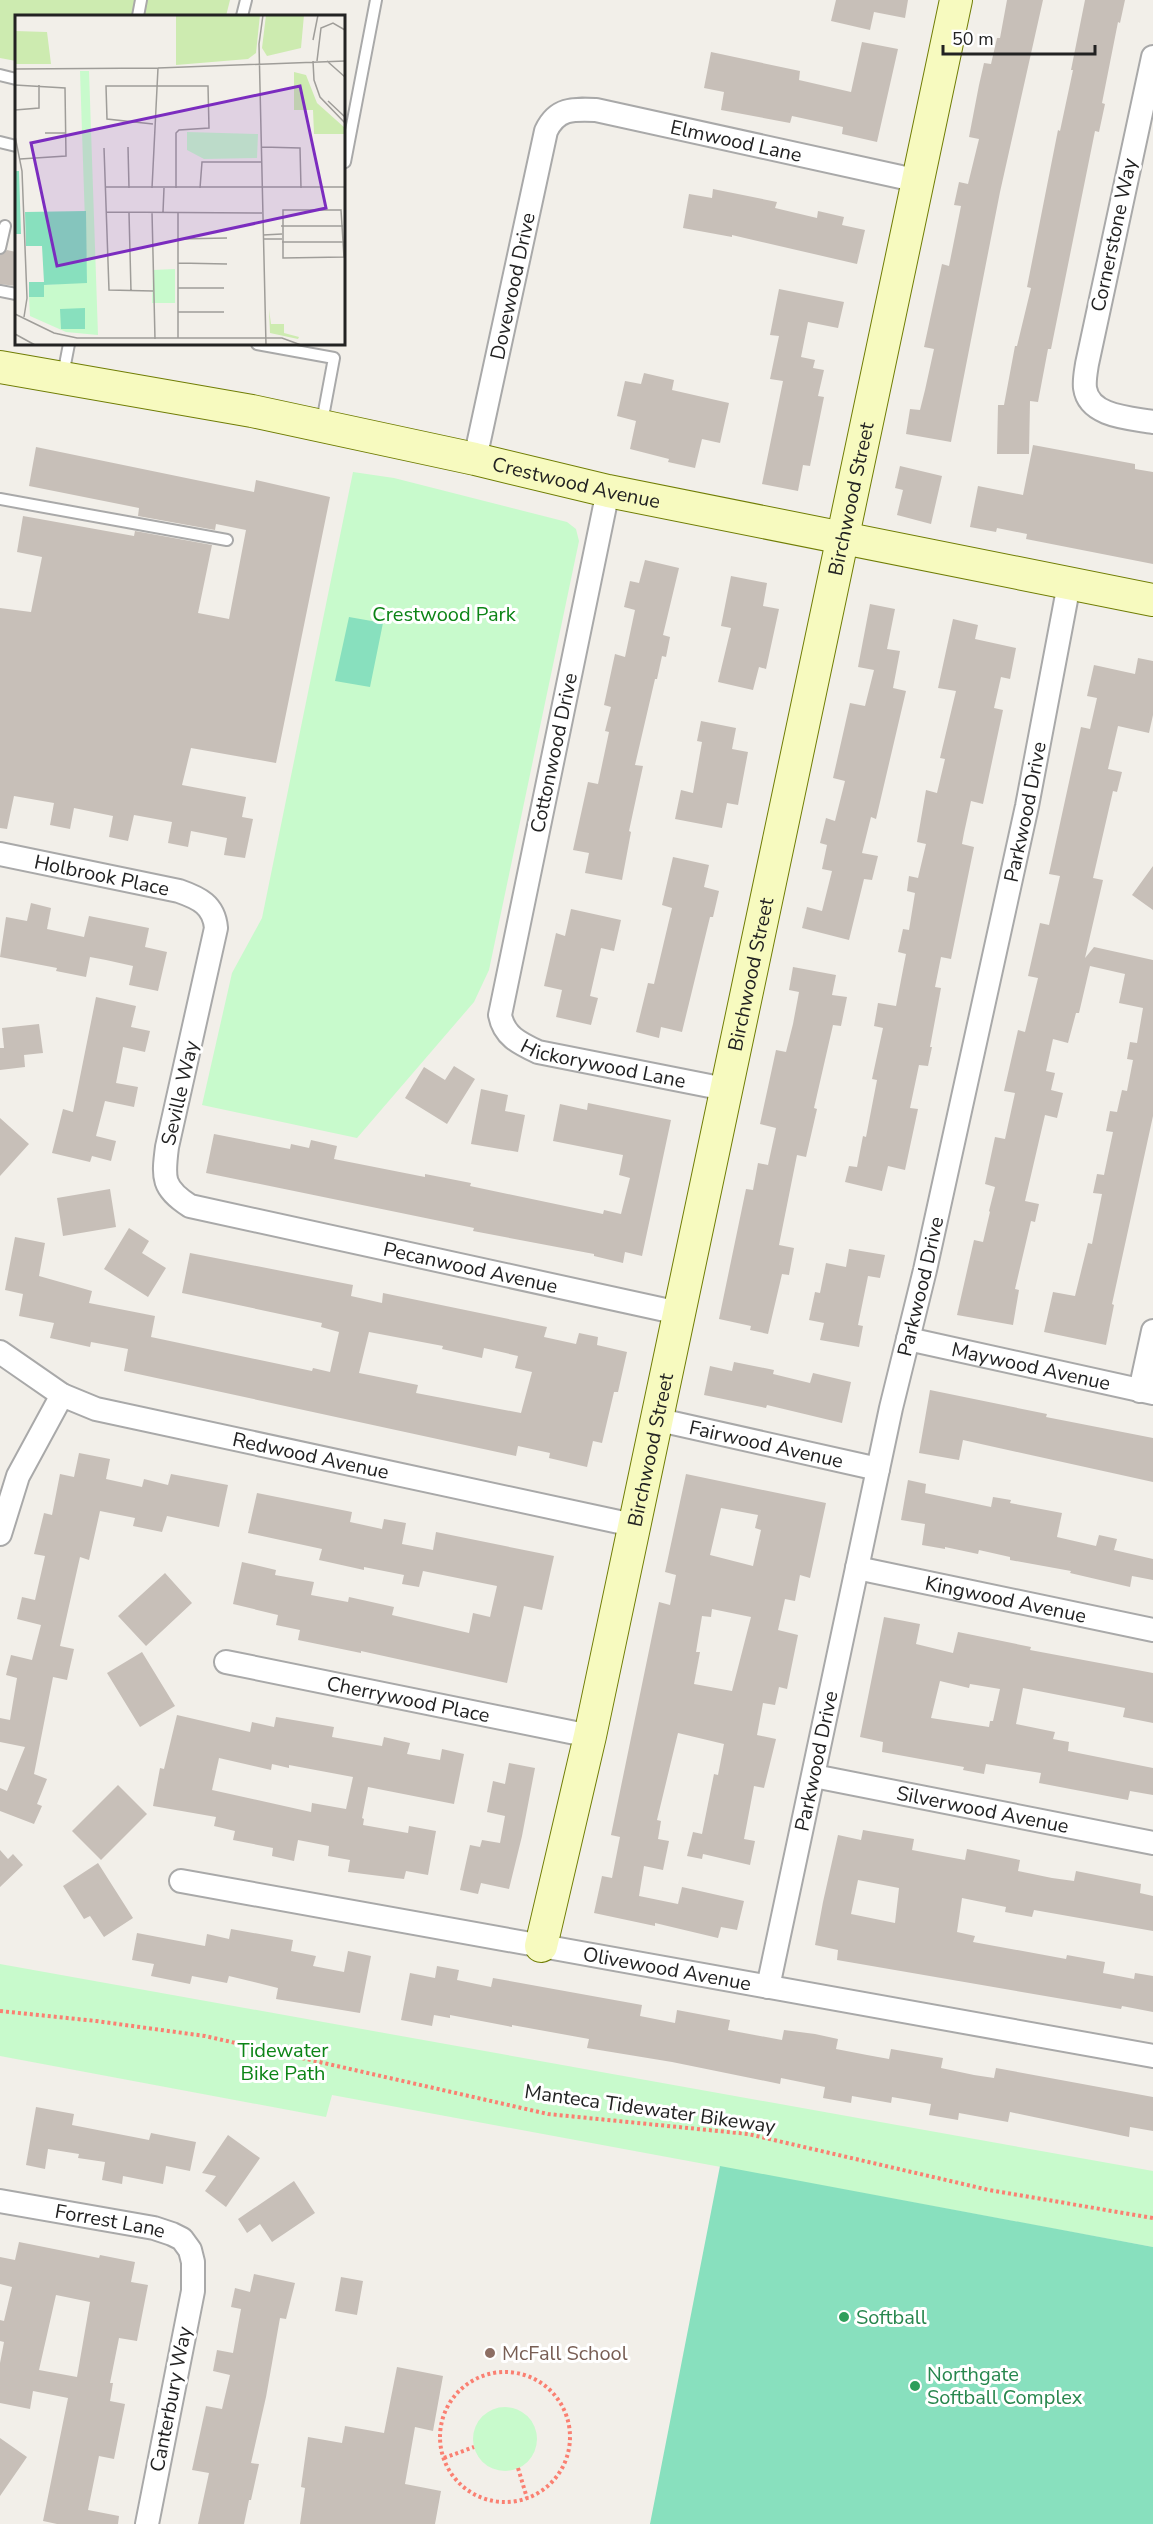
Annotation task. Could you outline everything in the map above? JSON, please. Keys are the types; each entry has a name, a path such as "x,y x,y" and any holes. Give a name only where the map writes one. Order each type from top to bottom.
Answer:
{"street":[{"name":"Birchwood Street","path":"541,1946 590,1736 956,0"},
{"name":"Cornerstone Way","path":"1153,57 1091,342 1085,389 1093,404 1110,414 1153,422"},
{"name":"Elmwood Lane","path":"557,116 570,109 596,110 919,181"},
{"name":"Dovewood Drive","path":"475,459 546,131 557,116"},
{"name":"Crestwood Avenue","path":"0,367 252,411 475,459 608,491 1153,600"},
{"name":"Cottonwood Drive","path":"500,1015 608,491"},
{"name":"Parkwood Drive","path":"768,1987 878,1469 925,1270 1027,806 1068,584"},
{"name":"Holbrook Place","path":"0,854 179,891 202,899"},
{"name":"Seville Way","path":"202,899 215,917 216,928 167,1147 164,1172 168,1189 174,1196 190,1206 265,1222"},
{"name":"Hickorywood Lane","path":"500,1015 502,1025 515,1041 538,1052 725,1089"},
{"name":"Pecanwood Avenue","path":"265,1222 679,1313"},
{"path":"1147,1392 1153,1331"},
{"name":"Maywood Avenue","path":"908,1339 1147,1392"},
{"name":"Redwood Avenue","path":"0,1352 62,1395 96,1409 633,1525"},
{"path":"0,1534 18,1476 62,1395"},
{"name":"Fairwood Avenue","path":"655,1419 878,1469"},
{"name":"Kingwood Avenue","path":"857,1568 1153,1630"},
{"name":"Cherrywood Place","path":"226,1662 590,1736"},
{"name":"Silverwood Avenue","path":"814,1776 1153,1843"},
{"name":"Olivewood Avenue","path":"181,1881 1153,2056"},
{"name":"Forrest Lane","path":"0,2201 154,2228 172,2234 182,2240 190,2250 193,2273"},
{"name":"Canterbury Way","path":"147,2524 193,2291 193,2273"}],"lane":[{"path":"138,15 141,0"},
{"path":"242,15 246,0"},
{"path":"345,162 376,0"},
{"path":"0,75 15,79"},
{"path":"0,142 15,146"},
{"path":"0,248 2,225"},
{"path":"63,378 69,345"},
{"path":"262,345 334,358 321,426"},
{"path":"0,499 227,540"}],"path":[{"name":"Manteca Tidewater Bikeway","path":"0,2011 205,2036 548,2114 748,2134 989,2190 1153,2218"},
{"path":"508,2372 530,2376 548,2387 561,2403 569,2422 570,2443 565,2463 554,2481 538,2494 527,2498 519,2502 498,2503 477,2497 459,2484 446,2465 440,2444 441,2421 450,2401 466,2384 486,2374 508,2372"},
{"path":"444,2458 474,2447"},
{"path":"518,2468 527,2498"}],"green space":[{"path":"0,0 230,0 226,15 15,15 15,61 0,58"},
{"name":"Crestwood Park","path":"353,472 394,478 567,522 576,529 579,541 489,970 474,1002 357,1138 202,1105 232,973 262,918"},
{"path":"349,617 383,623 370,687 335,681"},
{"name":"Tidewater Bike Path","path":"0,1964 1153,2171 1153,2247 332,2095 326,2117 0,2056"},
{"name":"Northgate Softball Complex","path":"720,2166 1153,2247 1153,2524 650,2524"},
{"path":"499,2407 511,2407 528,2416 535,2427 537,2439 535,2451 528,2462 511,2471 499,2471 487,2466 478,2457 473,2445 473,2433 478,2421 487,2412"}],"building":[{"path":"836,0 908,0 905,18 874,12 870,30 831,21"},
{"path":"1007,0 1043,0 1000,192 951,442 906,434 910,409 920,410 925,390 934,349 924,347 942,264 949,266 961,206 954,205 959,182 968,184 979,139 969,137 979,85 984,63 991,64 997,38 1000,38"},
{"path":"1085,0 1125,0 1120,23 1118,22 1102,103 1105,104 1099,132 1095,131 1051,349 1048,349 1038,402 1030,401 1029,454 997,454 998,405 1004,405 1015,346 1017,346 1031,288 1027,287 1058,130 1060,131 1073,70 1071,70"},
{"path":"862,42 898,49 877,142 842,134 843,127 792,116 790,123 721,110 724,92 704,88 711,52 800,71 799,80 851,92"},
{"path":"713,189 777,202 775,208 817,218 818,211 844,217 842,225 865,230 857,264 732,235 732,237 683,228 689,194 712,198"},
{"path":"7,250 15,252 15,286 0,284 0,255"},
{"path":"779,289 844,302 838,328 808,322 801,357 815,360 813,368 824,370 818,396 824,397 810,466 803,465 798,491 762,484 783,381 770,379 779,336 770,335"},
{"path":"644,373 674,380 672,390 729,403 720,443 702,439 695,468 668,462 669,459 630,449 636,421 617,416 625,381 641,384"},
{"path":"1033,445 1135,464 1135,469 1153,472 1153,564 1026,539 1027,534 997,528 996,532 970,527 978,486 1023,495"},
{"path":"36,447 254,492 256,480 330,497 276,763 191,748 182,785 246,797 242,817 253,819 245,858 224,855 227,838 191,831 188,847 168,843 172,822 134,815 128,841 109,837 113,816 74,808 70,829 50,825 54,803 14,796 7,829 0,828 0,608 31,612 42,557 17,552 23,516 134,536 135,531 212,545 198,613 229,619 246,530 216,524 215,530 138,516 139,508 29,486"},
{"path":"900,466 942,476 931,524 897,515 903,490 895,488"},
{"path":"645,560 679,568 663,635 670,637 666,657 662,656 657,679 655,679 635,765 643,766 629,831 631,832 622,880 585,873 589,853 573,850 588,782 598,784 609,732 605,731 611,707 604,705 615,654 625,657 635,610 624,607 630,581 639,583"},
{"path":"731,576 767,583 763,606 779,609 766,669 759,667 753,690 718,682 731,628 721,626"},
{"path":"870,604 895,609 887,649 900,651 893,688 906,691 876,819 871,817 862,853 878,856 872,880 864,879 849,940 802,928 807,907 822,911 832,871 822,869 827,845 820,843 826,818 835,821 845,781 833,778 850,703 865,706 874,670 858,667"},
{"path":"953,619 978,625 975,639 1016,648 1010,679 1001,677 994,708 1003,710 983,804 971,801 964,833 962,844 974,847 951,959 941,957 935,987 941,988 930,1047 932,1047 928,1066 919,1065 910,1108 918,1109 905,1170 888,1166 882,1191 845,1182 849,1166 857,1167 863,1136 866,1137 877,1080 872,1079 883,1028 874,1026 878,1003 896,1006 906,954 898,952 903,929 909,930 915,893 907,891 909,876 918,878 926,844 917,842 926,790 937,793 945,759 940,758 956,691 938,688"},
{"path":"1138,658 1153,661 1153,715 1149,733 1118,726 1108,769 1122,772 1117,792 1113,791 1093,878 1103,880 1085,958 1094,947 1153,960 1153,1116 1112,1304 1114,1305 1106,1345 1044,1332 1053,1292 1075,1296 1088,1243 1092,1244 1102,1194 1093,1193 1097,1174 1104,1175 1113,1132 1106,1131 1110,1111 1117,1112 1122,1090 1127,1091 1133,1060 1127,1059 1130,1042 1137,1043 1143,1008 1119,1003 1125,974 1090,966 1079,1013 1076,1013 1068,1043 1053,1039 1046,1071 1055,1073 1051,1090 1063,1093 1057,1118 1045,1115 1025,1201 1039,1204 1035,1222 1031,1221 1015,1289 1019,1290 1013,1325 957,1315 974,1240 983,1242 990,1212 995,1187 985,1184 995,1137 1005,1139 1015,1093 1004,1091 1018,1030 1025,1032 1038,978 1028,976 1040,923 1049,925 1060,876 1049,874 1081,727 1090,729 1097,698 1087,696 1094,665 1135,674"},
{"path":"701,721 736,728 732,749 748,752 738,805 727,803 722,828 675,819 681,790 693,793 702,742 697,741"},
{"path":"673,857 709,865 704,887 719,891 713,917 710,917 682,1032 661,1027 659,1038 636,1032 648,983 654,984 672,908 662,905"},
{"path":"1153,866 1153,910 1132,895"},
{"path":"31,903 51,908 47,929 84,937 89,916 149,928 145,947 167,952 158,991 129,985 133,966 106,960 90,957 86,977 56,971 57,968 0,957 6,917 27,921"},
{"path":"571,909 621,920 614,951 601,948 590,996 598,998 591,1025 556,1017 562,990 544,986 556,933 565,936"},
{"path":"793,967 836,975 832,995 847,997 841,1026 833,1025 814,1108 817,1109 806,1157 797,1155 779,1245 794,1248 789,1275 782,1274 768,1334 750,1330 751,1326 719,1319 746,1189 753,1190 758,1163 768,1165 776,1128 760,1124 776,1050 786,1052 793,1024 799,992 789,990"},
{"path":"96,997 136,1006 131,1027 150,1031 145,1052 123,1047 116,1083 138,1087 134,1107 105,1101 96,1136 116,1141 111,1161 92,1156 90,1162 52,1153 63,1109 73,1112"},
{"path":"39,1024 43,1053 24,1055 25,1067 0,1070 0,1048 4,1048 2,1028"},
{"path":"454,1066 475,1079 447,1124 405,1098 424,1067 445,1080"},
{"path":"481,1089 508,1095 505,1111 525,1115 518,1152 471,1144"},
{"path":"588,1103 671,1120 642,1256 625,1252 623,1263 594,1256 594,1254 473,1231 474,1228 206,1173 214,1134 290,1149 291,1144 309,1148 311,1140 337,1146 334,1159 425,1177 425,1174 471,1183 470,1186 603,1214 604,1210 621,1214 630,1178 619,1175 623,1155 553,1141 560,1104 587,1110"},
{"path":"0,1118 29,1144 0,1176"},
{"path":"110,1189 116,1227 63,1236 57,1198"},
{"path":"129,1228 149,1241 142,1253 166,1268 148,1297 104,1269"},
{"path":"15,1237 45,1243 39,1276 92,1291 89,1303 155,1316 151,1337 312,1371 313,1368 330,1372 339,1332 321,1327 322,1323 182,1293 190,1253 353,1285 351,1296 382,1303 383,1293 547,1327 544,1337 576,1344 579,1333 598,1337 597,1345 627,1352 618,1392 614,1392 602,1443 593,1441 587,1467 549,1458 550,1453 518,1446 516,1456 124,1371 128,1349 91,1342 90,1347 50,1338 54,1323 19,1316 23,1294 5,1290","holes":["369,1332 443,1346 442,1349 482,1358 484,1348 518,1356 515,1368 532,1372 521,1413 416,1393 418,1385 359,1373"]},
{"path":"849,1249 885,1255 880,1278 868,1276 858,1325 863,1326 859,1347 820,1340 824,1323 809,1320 815,1292 820,1293 826,1263 846,1267"},
{"path":"734,1362 774,1370 773,1374 810,1383 813,1373 851,1382 842,1423 767,1405 766,1408 704,1395 710,1366 732,1371"},
{"path":"930,1390 1047,1414 1046,1417 1153,1438 1153,1482 963,1440 959,1460 919,1453"},
{"path":"79,1453 110,1459 106,1479 142,1487 144,1479 168,1485 171,1474 228,1485 219,1527 167,1516 162,1532 133,1526 135,1518 100,1511 89,1560 80,1557 60,1646 74,1649 67,1680 53,1677 34,1774 47,1779 37,1804 42,1806 34,1824 0,1811 0,1788 7,1791 25,1747 0,1742 0,1718 10,1720 17,1678 6,1675 11,1655 32,1660 41,1625 17,1619 22,1597 35,1600 45,1556 34,1554 44,1513 52,1515 60,1474 74,1477"},
{"path":"686,1474 826,1503 810,1578 800,1575 795,1601 785,1599 778,1630 798,1635 787,1689 779,1687 775,1705 763,1703 757,1735 776,1739 764,1788 754,1786 744,1839 755,1841 750,1865 703,1854 702,1859 687,1856 693,1832 702,1834 714,1774 718,1775 724,1744 678,1733 657,1820 661,1821 658,1839 669,1841 663,1870 644,1866 639,1896 678,1904 682,1887 744,1901 737,1930 721,1927 718,1938 655,1923 655,1926 594,1913 602,1876 612,1878 620,1837 611,1835 659,1602 670,1605 676,1575 665,1572","holes":["721,1508 758,1515 755,1528 761,1530 753,1566 710,1555","712,1609 751,1617 732,1691 694,1684 700,1652 696,1652 702,1616 711,1617"]},
{"path":"908,1480 926,1484 925,1493 991,1507 993,1497 1011,1500 1010,1503 1062,1513 1057,1537 1096,1546 1099,1535 1117,1539 1114,1550 1153,1559 1153,1580 1132,1576 1130,1587 1070,1573 1071,1571 1010,1560 1010,1557 979,1550 978,1554 922,1545 925,1524 901,1520"},
{"path":"257,1493 352,1512 350,1522 382,1529 384,1519 406,1523 402,1544 433,1550 436,1532 554,1556 542,1610 524,1606 507,1683 361,1651 361,1653 298,1640 300,1630 276,1625 278,1615 233,1604 242,1562 276,1570 275,1575 314,1582 311,1595 348,1602 349,1597 394,1607 392,1615 469,1633 473,1613 490,1617 497,1586 423,1571 419,1587 402,1584 404,1575 364,1567 364,1570 319,1560 322,1549 248,1533"},
{"path":"165,1573 192,1603 146,1646 118,1616"},
{"path":"884,1617 920,1624 916,1644 953,1653 958,1632 1031,1647 1030,1650 1153,1673 1153,1723 1123,1717 1125,1708 1023,1688 1016,1724 1055,1732 1053,1739 1069,1742 1068,1751 1153,1768 1153,1795 1130,1791 1128,1800 1039,1783 1041,1773 986,1764 984,1774 963,1770 964,1767 882,1752 883,1742 860,1737","holes":["940,1681 969,1688 970,1684 1000,1689 993,1721 990,1721 989,1727 931,1718"]},
{"path":"142,1652 175,1706 140,1727 107,1673"},
{"path":"177,1715 250,1732 252,1722 274,1727 276,1717 334,1727 332,1737 382,1746 384,1737 410,1743 407,1754 440,1760 442,1749 464,1754 454,1804 368,1787 362,1818 364,1819 363,1825 408,1833 409,1826 436,1831 428,1875 406,1871 404,1879 348,1872 350,1860 328,1856 329,1846 298,1840 294,1861 272,1856 273,1848 233,1840 235,1831 214,1826 216,1817 153,1806 160,1768 164,1769","holes":["219,1758 271,1770 272,1764 289,1768 289,1765 353,1777 346,1809 312,1803 311,1812 212,1790"]},
{"path":"509,1763 535,1768 509,1889 481,1883 478,1894 460,1890 470,1845 480,1847 482,1840 500,1843 505,1816 487,1812 493,1781 505,1784"},
{"path":"118,1785 147,1814 101,1860 72,1831"},
{"path":"863,1830 914,1839 912,1850 943,1856 965,1860 967,1849 1020,1860 1018,1871 1052,1878 1074,1881 1076,1871 1141,1884 1140,1893 1153,1896 1153,1931 1034,1910 1032,1917 1005,1912 1006,1907 962,1898 957,1932 975,1936 973,1942 1066,1959 1067,1955 1105,1962 1103,1973 1134,1979 1135,1973 1153,1976 1153,2012 1122,2006 1121,2009 837,1960 838,1950 815,1945 823,1902 838,1835 861,1840","holes":["858,1880 899,1888 895,1923 851,1914"]},
{"path":"0,1850 8,1859 13,1854 23,1865 0,1887"},
{"path":"98,1863 133,1918 104,1937 90,1916 84,1919 63,1886"},
{"path":"231,1929 293,1940 291,1951 316,1956 313,1966 344,1972 348,1951 371,1956 360,2013 276,1999 278,1988 229,1976 227,1983 192,1976 190,1984 151,1976 154,1964 132,1960 137,1933 205,1946 207,1934 229,1939"},
{"path":"437,1966 459,1970 457,1980 491,1987 493,1978 642,2005 640,2016 675,2023 677,2010 730,2020 728,2030 760,2036 782,2040 784,2030 815,2034 838,2039 836,2049 889,2059 891,2049 943,2058 941,2068 974,2075 994,2078 996,2068 1153,2097 1153,2131 1130,2127 1129,2137 1010,2112 1008,2122 959,2113 958,2120 929,2115 931,2104 892,2097 891,2103 852,2096 851,2103 823,2098 825,2087 781,2078 780,2084 672,2062 587,2048 589,2039 512,2025 512,2027 450,2015 450,2018 434,2015 432,2026 401,2020 410,1973 435,1978"},
{"path":"36,2107 74,2114 72,2125 149,2140 151,2133 196,2142 190,2171 166,2166 163,2184 123,2176 122,2184 102,2180 105,2162 78,2158 79,2154 48,2149 45,2169 26,2165"},
{"path":"228,2135 260,2158 226,2207 205,2191 216,2176 202,2173"},
{"path":"294,2181 315,2213 272,2242 260,2224 247,2233 238,2219"},
{"path":"19,2242 99,2258 100,2255 135,2262 131,2282 148,2285 137,2341 119,2338 110,2383 113,2383 110,2401 125,2404 114,2459 99,2456 88,2510 119,2516 118,2524 57,2524 43,2521 68,2398 33,2391 30,2409 0,2403 0,2363 4,2342 0,2341 0,2320 4,2321 12,2287 0,2284 0,2257 15,2260","holes":["56,2295 90,2302 77,2377 39,2370"]},
{"path":"254,2274 295,2283 286,2319 280,2318 251,2463 259,2464 251,2500 249,2500 244,2524 198,2524 209,2473 192,2470 206,2406 222,2409 230,2375 213,2371 217,2350 233,2353 241,2309 231,2307 235,2288 250,2292"},
{"path":"341,2277 363,2281 357,2315 335,2311"},
{"path":"397,2367 443,2376 433,2431 415,2427 405,2484 441,2491 435,2524 300,2524 305,2488 301,2487 308,2437 342,2443 345,2426 384,2433"},
{"path":"0,2438 27,2457 0,2496"}],"place":[{"name":"Softball","path":"844,2317"},
{"name":"McFall School","path":"490,2353"},
{"name":"Northgate Softball Complex","path":"915,2386"}]}
